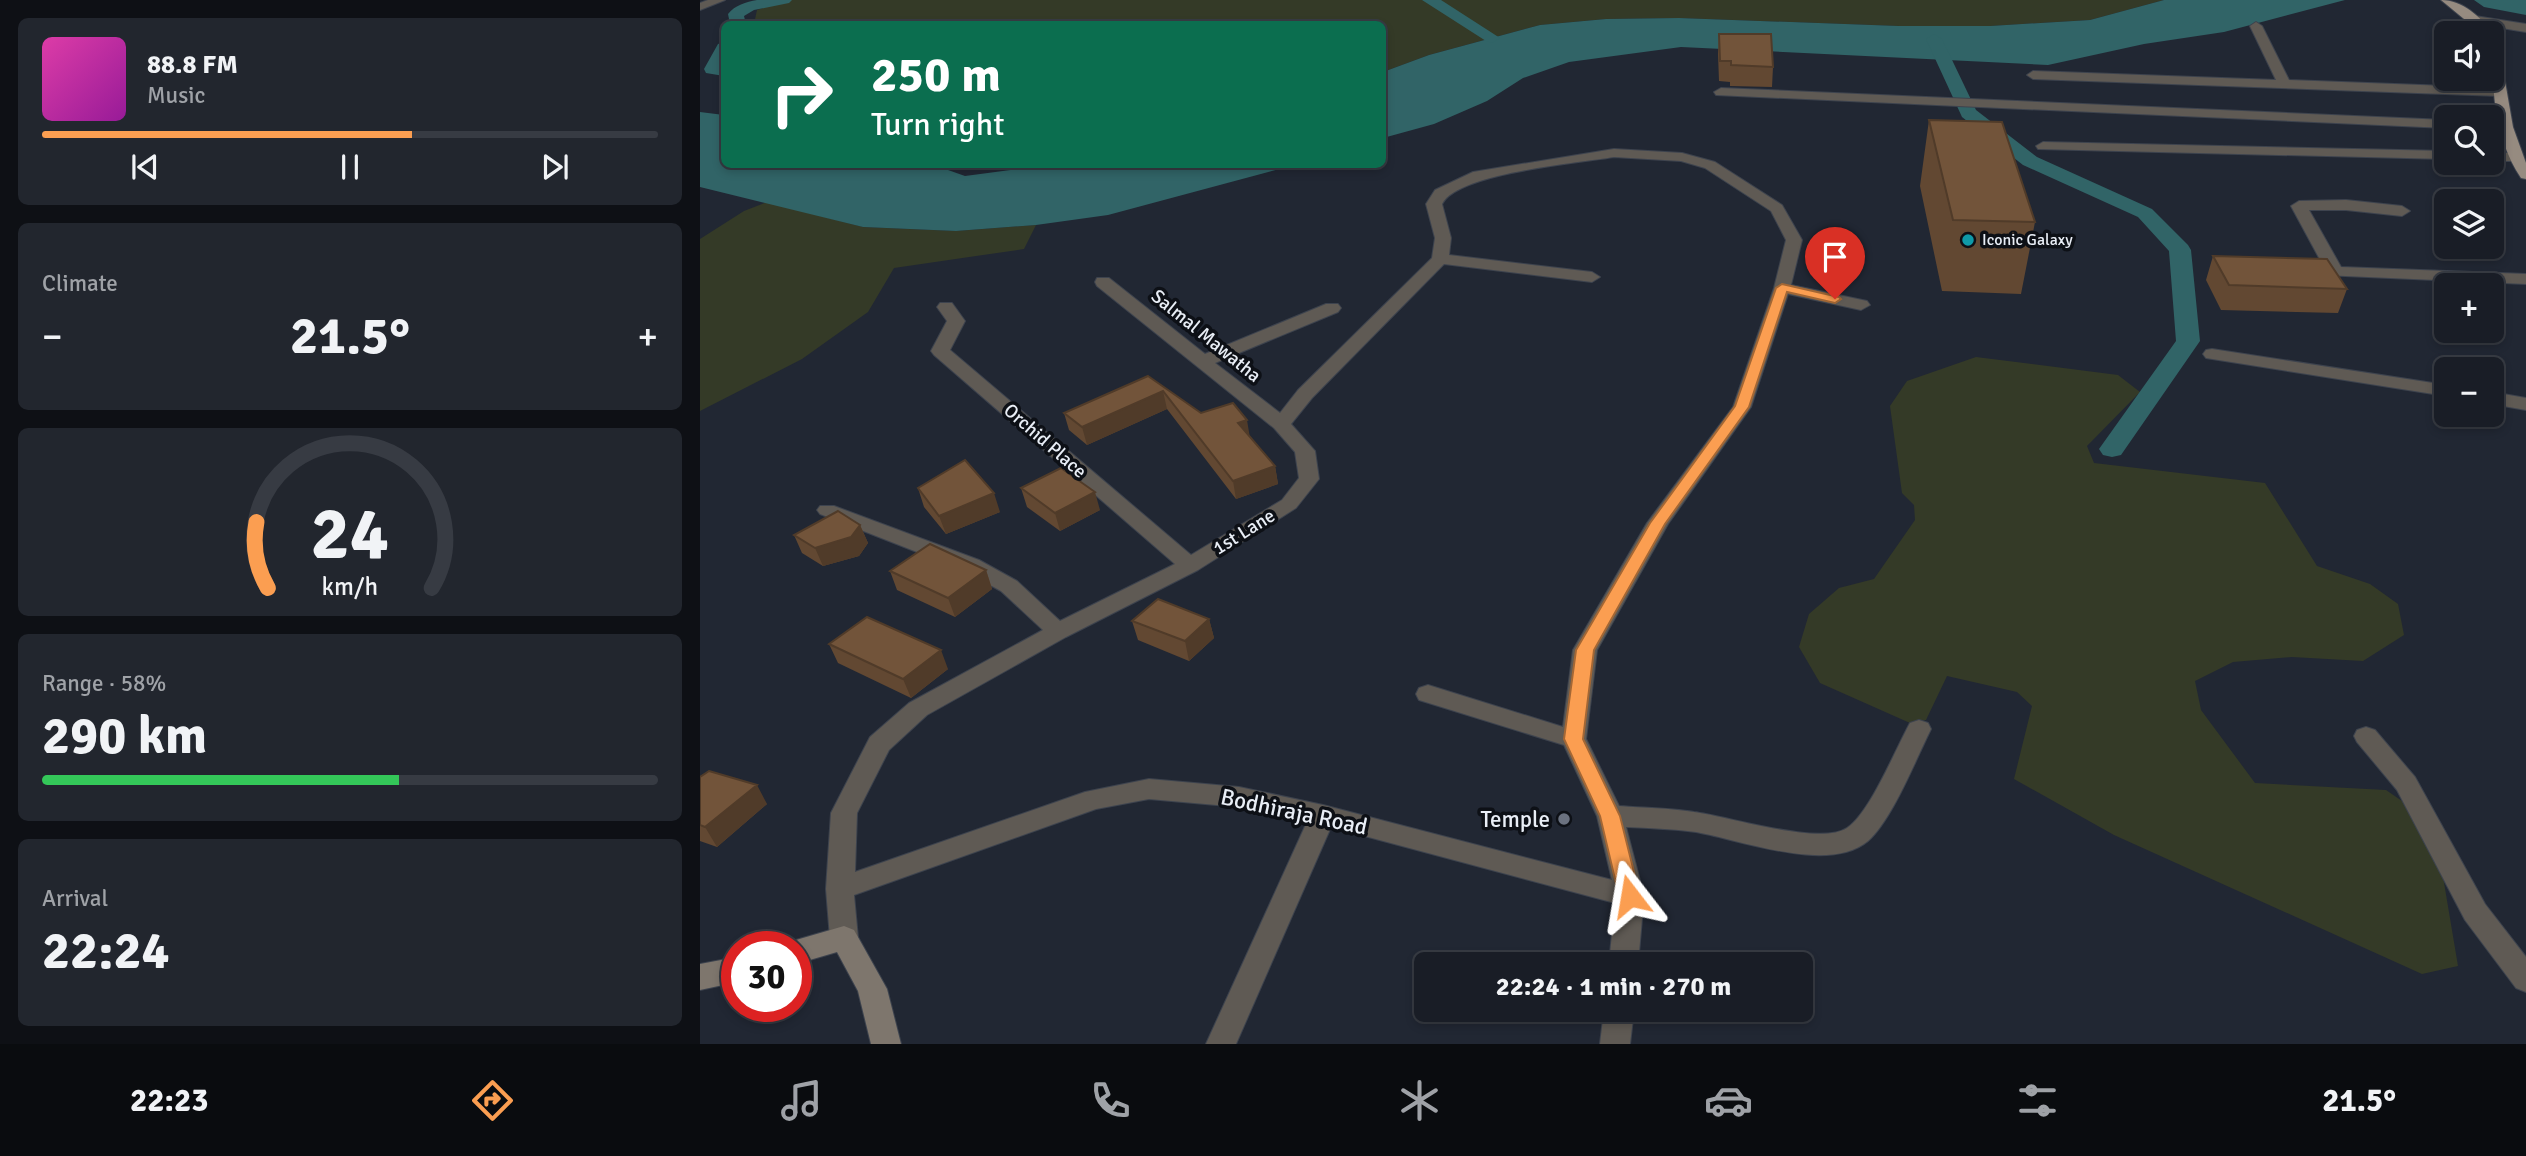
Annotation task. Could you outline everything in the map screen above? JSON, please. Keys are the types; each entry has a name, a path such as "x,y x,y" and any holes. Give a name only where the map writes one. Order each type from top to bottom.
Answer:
{"main road":[{"path":"2447,0 2475,20"},
{"path":"2500,92 2500,105"},
{"path":"2504,136 2526,175"}],"street":[{"path":"700,7 719,0"},
{"path":"2475,20 2526,28"},
{"path":"2256,26 2284,84"},
{"path":"2504,35 2526,36"},
{"path":"2033,75 2500,92"},
{"path":"1721,92 2434,123"},
{"path":"2043,146 2434,155"},
{"path":"1282,424 1305,394 1440,259 1443,238 1434,204 1440,192 1478,174 1614,153 1647,153 1682,157 1710,165 1777,208 1794,240 1782,288 1742,407 1658,523 1585,650 1574,739 1610,816 1630,896 1624,952"},
{"path":"2504,158 2515,158"},
{"path":"2335,271 2299,206 2346,205 2402,211"},
{"path":"1440,259 1592,277"},
{"path":"2294,271 2526,279"},
{"name":"Salmal Mawatha","path":"1103,282 1282,424"},
{"path":"1782,288 1861,305"},
{"name":"Orchid Place","path":"946,307 956,321 940,351 1190,565"},
{"path":"1204,361 1332,308"},
{"path":"2213,354 2434,389"},
{"path":"2504,400 2526,404"},
{"name":"1st Lane","path":"844,938 840,889 844,813 879,744 918,709 1058,632 1190,565 1289,504 1309,480 1305,451 1282,424"},
{"path":"827,510 971,565 1009,586 1058,632"},
{"path":"1428,694 1574,739"},
{"path":"1610,816 1695,822 1800,843 1830,845 1857,835 1875,810 1919,729"},
{"path":"2366,736 2406,784 2474,912 2526,979"},
{"name":"Bodhiraja Road","path":"840,889 1094,799 1149,789 1239,797 1323,815 1630,896"},
{"path":"1221,1044 1323,815"},
{"path":"812,947 844,938 872,989 886,1044"},
{"path":"700,977 721,972"},
{"path":"1615,1044 1618,1022"}],"shaded area":[{"path":"787,0 2164,0 2090,20 1990,26 1899,26 1679,18 1606,19 1540,25 1429,55 1386,71 1386,21 755,21 757,10"},
{"path":"2164,0 2345,0 2224,32 2144,44 2048,65 1681,47 1569,62 1523,78 1487,101 1434,124 1386,137 1386,71 1429,55 1540,25 1606,19 1679,18 1899,26 1990,26 2090,20"},
{"path":"2474,0 2526,0 2526,15 2484,7"},
{"path":"700,112 721,115 721,168 942,168 965,176 1025,168 1283,168 1108,215 1036,225 956,231 863,227 700,187"},
{"path":"767,202 863,227 956,231 1036,225 1024,249 894,268 868,312 802,359 700,411 700,239 744,211"},
{"path":"1976,357 2118,375 2140,392 2087,446 2094,463 2265,483 2317,566 2370,584 2398,604 2404,635 2363,661 2292,657 2233,662 2195,681 2201,710 2255,783 2386,790 2434,823 2458,966 2422,974 2114,835 2014,779 2032,706 2017,692 1947,676 1926,720 1910,723 1820,683 1799,647 1809,614 1839,588 1874,579 1915,520 1914,505 1902,493 1890,406 1907,381"}],"building":[{"path":"1719,34 1771,34 1773,67 1731,65 1731,61 1720,61"},
{"path":"1929,120 2002,122 2035,222 1953,220"},
{"path":"2213,256 2327,259 2347,289 2229,285"},
{"path":"1148,376 1201,413 1233,403 1247,420 1238,423 1275,466 1233,481 1163,391 1082,427 1064,413"},
{"path":"965,460 994,493 939,516 918,488"},
{"path":"1061,468 1095,492 1055,513 1021,488"},
{"path":"838,511 860,525 851,537 815,548 794,535"},
{"path":"930,544 986,570 948,598 890,571"},
{"path":"1158,599 1209,619 1185,641 1132,621"},
{"path":"867,617 941,650 903,679 829,644"},
{"path":"709,771 757,785 705,827 700,825 700,777"}],"waterway":[{"path":"737,21 736,14 749,6 784,0"},
{"path":"1430,0 1492,38"},
{"path":"1934,39 1968,113 2030,161 2145,213 2180,250 2188,341 2112,449"},
{"path":"721,52 712,69 721,70"}],"place":[{"name":"Iconic Galaxy","path":"1968,240"},
{"name":"Temple","path":"1564,819"}],"route":[{"path":"1630,896 1610,816 1574,739 1585,650 1658,523 1742,407 1782,288 1835,299"}]}
